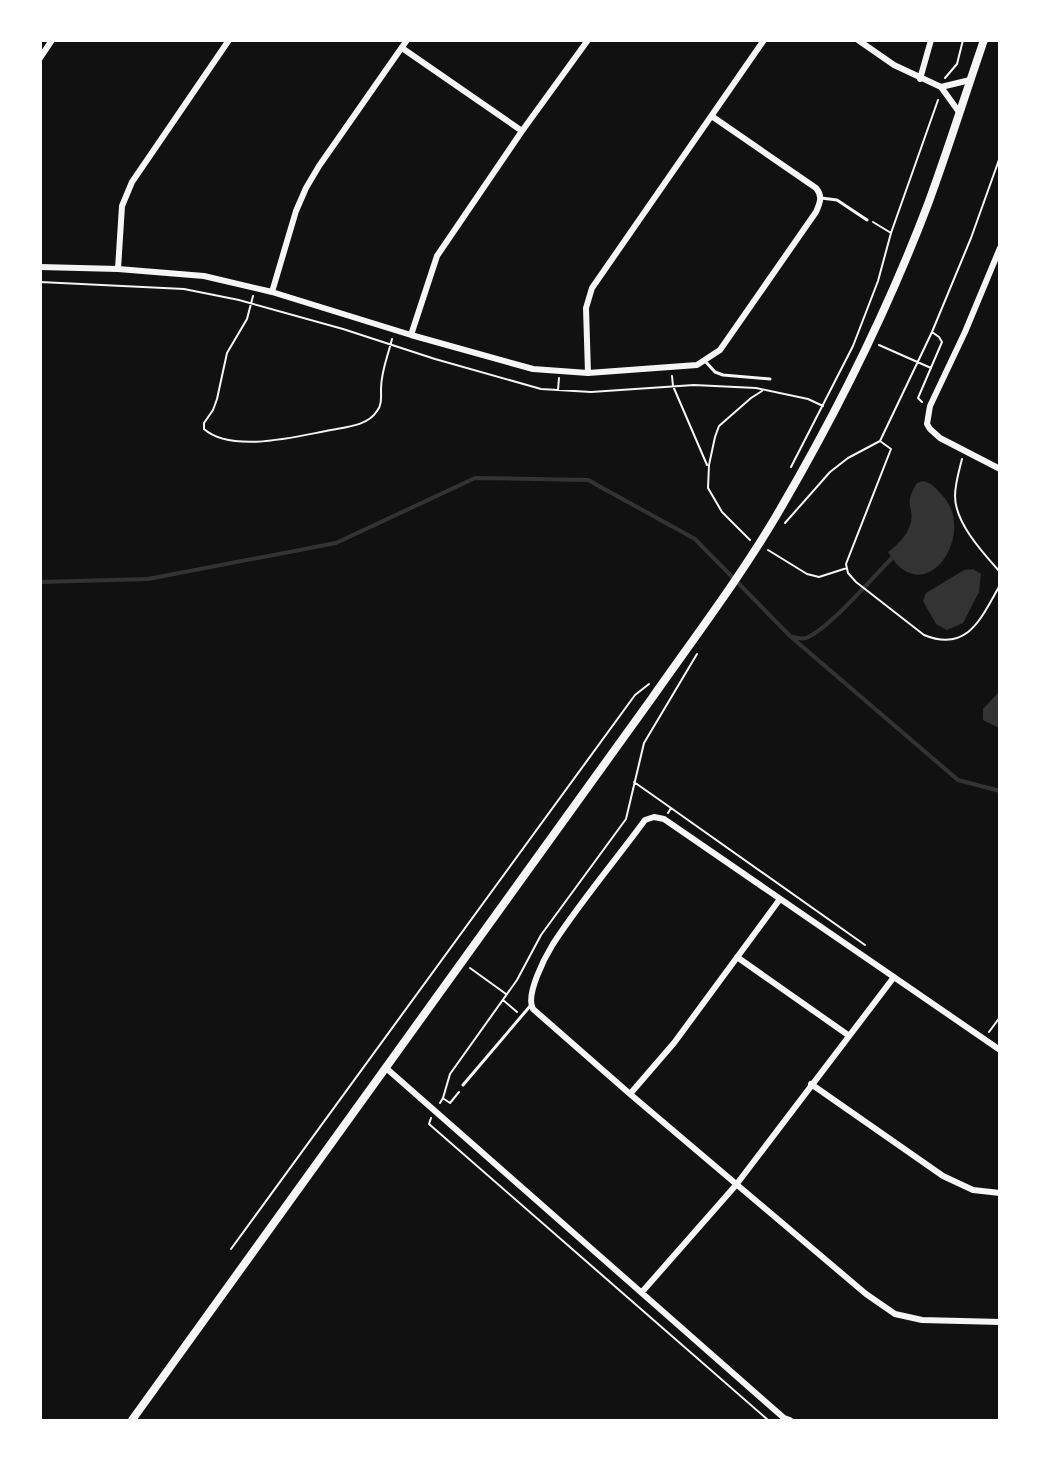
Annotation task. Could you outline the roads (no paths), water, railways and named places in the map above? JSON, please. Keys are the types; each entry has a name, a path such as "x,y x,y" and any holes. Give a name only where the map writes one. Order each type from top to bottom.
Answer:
{"street":[{"path":"40,58 52,40"},
{"path":"118,269 122,206 132,182 229,40"},
{"path":"272,292 296,211 306,188 407,40"},
{"path":"411,335 437,255 588,40"},
{"path":"588,373 586,308 592,288 764,40"},
{"path":"858,40 920,79 940,87 959,112"},
{"path":"920,79 931,40"},
{"path":"132,1420 463,963 737,578 774,519 822,434 869,340 927,204 984,40"},
{"path":"402,48 522,131"},
{"path":"940,87 970,80"},
{"path":"40,267 118,269 204,276 272,292 411,335 533,369 588,373 698,365 720,351 816,212 820,198 816,188 712,117"},
{"path":"999,248 965,332 930,406 927,424 940,438 999,469"},
{"path":"999,1050 664,819 654,817 645,820 552,946 531,993 531,1005 630,1094 866,1294 895,1314 922,1320 999,1322"},
{"path":"630,1094 674,1042 780,899"},
{"path":"737,957 848,1035"},
{"path":"642,1292 736,1185 894,977"},
{"path":"386,1068 784,1418 790,1420"},
{"path":"811,1084 943,1176 973,1190 999,1193"}],"lane":[{"path":"820,198 837,200 867,220"},
{"path":"705,361 716,372 723,375 770,379"},
{"path":"463,1085 531,1005"}],"waterway":[{"path":"40,582 148,579 336,543 475,478 588,480 695,539 790,636 958,780 1000,791"},
{"path":"793,637 806,638 827,624 892,558"}]}
